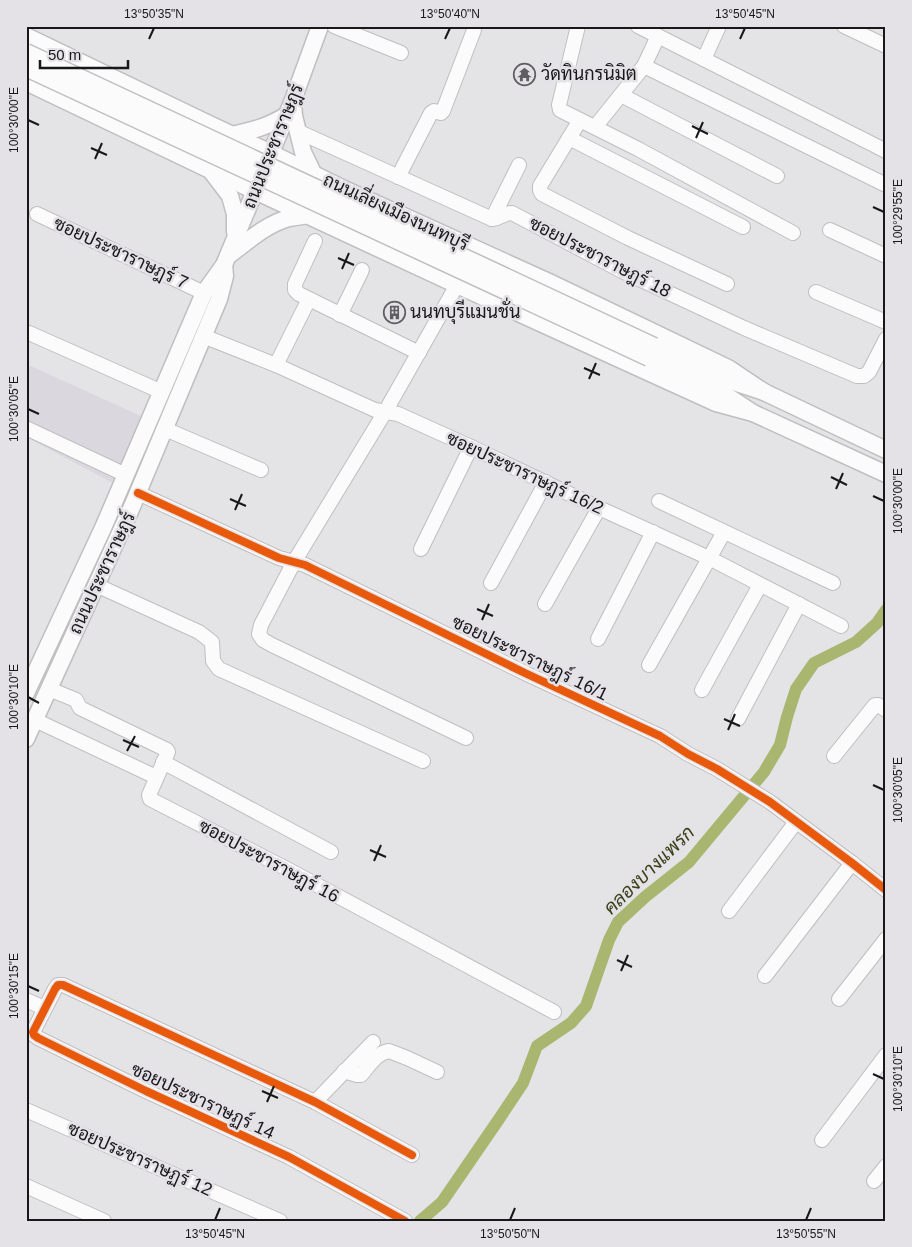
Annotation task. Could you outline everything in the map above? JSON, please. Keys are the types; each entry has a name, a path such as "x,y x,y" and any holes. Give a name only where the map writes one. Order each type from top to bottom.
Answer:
{"main road":[{"name":"ถนนประชาราษฎร์","path":"26,693 76,588 204,293 226,261 290,108 320,26"},
{"name":"ถนนเลี่ยงเมืองนนทบุรี","path":"31,44 551,283 728,368 764,392"},
{"name":"ถนนเลี่ยงเมืองนนทบุรี","path":"31,44 652,352 753,412 886,474"},
{"name":"ถนนเลี่ยงเมืองนนทบุรี","path":"27,78 652,352 764,392 886,450"},
{"name":"ถนนเลี่ยงเมืองนนทบุรี","path":"27,78 210,170 456,285 716,403 753,412"},
{"path":"232,135 256,130 273,123 290,108 294,116 303,152 314,175"},
{"path":"194,161 207,161 216,151 217,137 206,123"},
{"path":"210,170 230,196 235,214 236,236"},
{"path":"330,225 322,216 322,203 330,191 344,189"},
{"path":"226,261 253,236 272,225 288,219 309,215"},
{"name":"ถนนประชาราษฎร์","path":"26,739 138,493 204,336 223,286 226,261"}],"street":[{"path":"334,26 401,53"},
{"path":"578,26 559,105 560,110 793,233"},
{"path":"638,26 886,151"},
{"path":"704,59 719,26"},
{"path":"844,26 886,46"},
{"path":"398,177 432,111 441,113 444,111 474,30"},
{"path":"595,127 644,66 658,36"},
{"path":"644,66 886,186"},
{"path":"621,95 777,176"},
{"path":"580,120 540,186 542,194 628,238 727,284"},
{"path":"298,131 492,219 519,165"},
{"path":"569,138 743,227"},
{"name":"ซอยประชาราษฎร์ 18","path":"492,219 512,213 622,271 744,328 857,376 864,376 868,372 886,339"},
{"name":"ซอยประชาราษฎร์ 7","path":"37,214 204,293"},
{"path":"830,230 886,256"},
{"path":"314,241 295,284 295,290 298,294 419,353"},
{"path":"340,314 362,270"},
{"path":"456,285 385,412 294,562 261,625 259,634 263,640 466,738"},
{"path":"816,292 886,322"},
{"path":"276,365 309,299"},
{"path":"29,333 162,392"},
{"name":"ซอยประชาราษฎร์ 16/2","path":"204,336 276,365 375,410 398,414 471,447 709,558 841,626"},
{"path":"26,428 126,475"},
{"path":"164,429 260,470"},
{"path":"421,549 471,447"},
{"path":"491,583 546,482"},
{"name":"ซอยประชาราษฎร์ 16/1","path":"138,493 279,558 305,565 527,674 660,736 770,802 886,890"},
{"path":"659,501 833,583"},
{"path":"545,604 599,508"},
{"path":"598,639 653,532"},
{"path":"649,665 724,532"},
{"path":"702,690 760,585"},
{"path":"96,586 198,632 212,642 213,661 219,669 423,761"},
{"path":"738,719 799,604"},
{"path":"49,689 76,700 80,708 166,749 168,752 163,762 330,852"},
{"path":"834,756 875,705 886,710"},
{"path":"35,720 156,777"},
{"name":"ซอยประชาราษฎร์ 16","path":"163,762 149,796 150,798 554,1012"},
{"path":"729,911 796,822"},
{"path":"766,976 852,863"},
{"path":"839,999 886,939"},
{"name":"ซอยประชาราษฏร์ 14","path":"315,1102 63,985 58,985 54,989 33,1032 38,1038 146,1091 289,1157 405,1221"},
{"path":"26,1000 44,1008"},
{"path":"373,1042 315,1102 412,1155"},
{"path":"344,1071 360,1075 378,1056 389,1051 437,1072"},
{"path":"822,1140 886,1055"},
{"name":"ซอยประชาราษฏร์ 12","path":"26,1110 280,1221"},
{"path":"874,1181 886,1166"},
{"path":"26,1186 104,1221"}],"shaded area":[{"path":"26,364 143,417 117,485 26,437"}],"waterway":[{"name":"คลองบางแพรก","path":"420,1221 442,1202 499,1119 523,1083 537,1046 571,1023 586,1006 609,940 618,922 645,897 689,862 764,772 780,745 796,689 814,663 856,642 877,623 886,610"}],"cycle path":[{"path":"138,493 279,558 305,565 527,674 660,736 770,802 886,890"},
{"path":"405,1221 289,1157 146,1091 38,1038 33,1032 55,989 58,985 63,985 315,1102 412,1155"}],"place":[{"name":"วัดทินกรนิมิต","path":"525,74"},
{"name":"นนทบุรีแมนชั่น","path":"394,312"}]}
